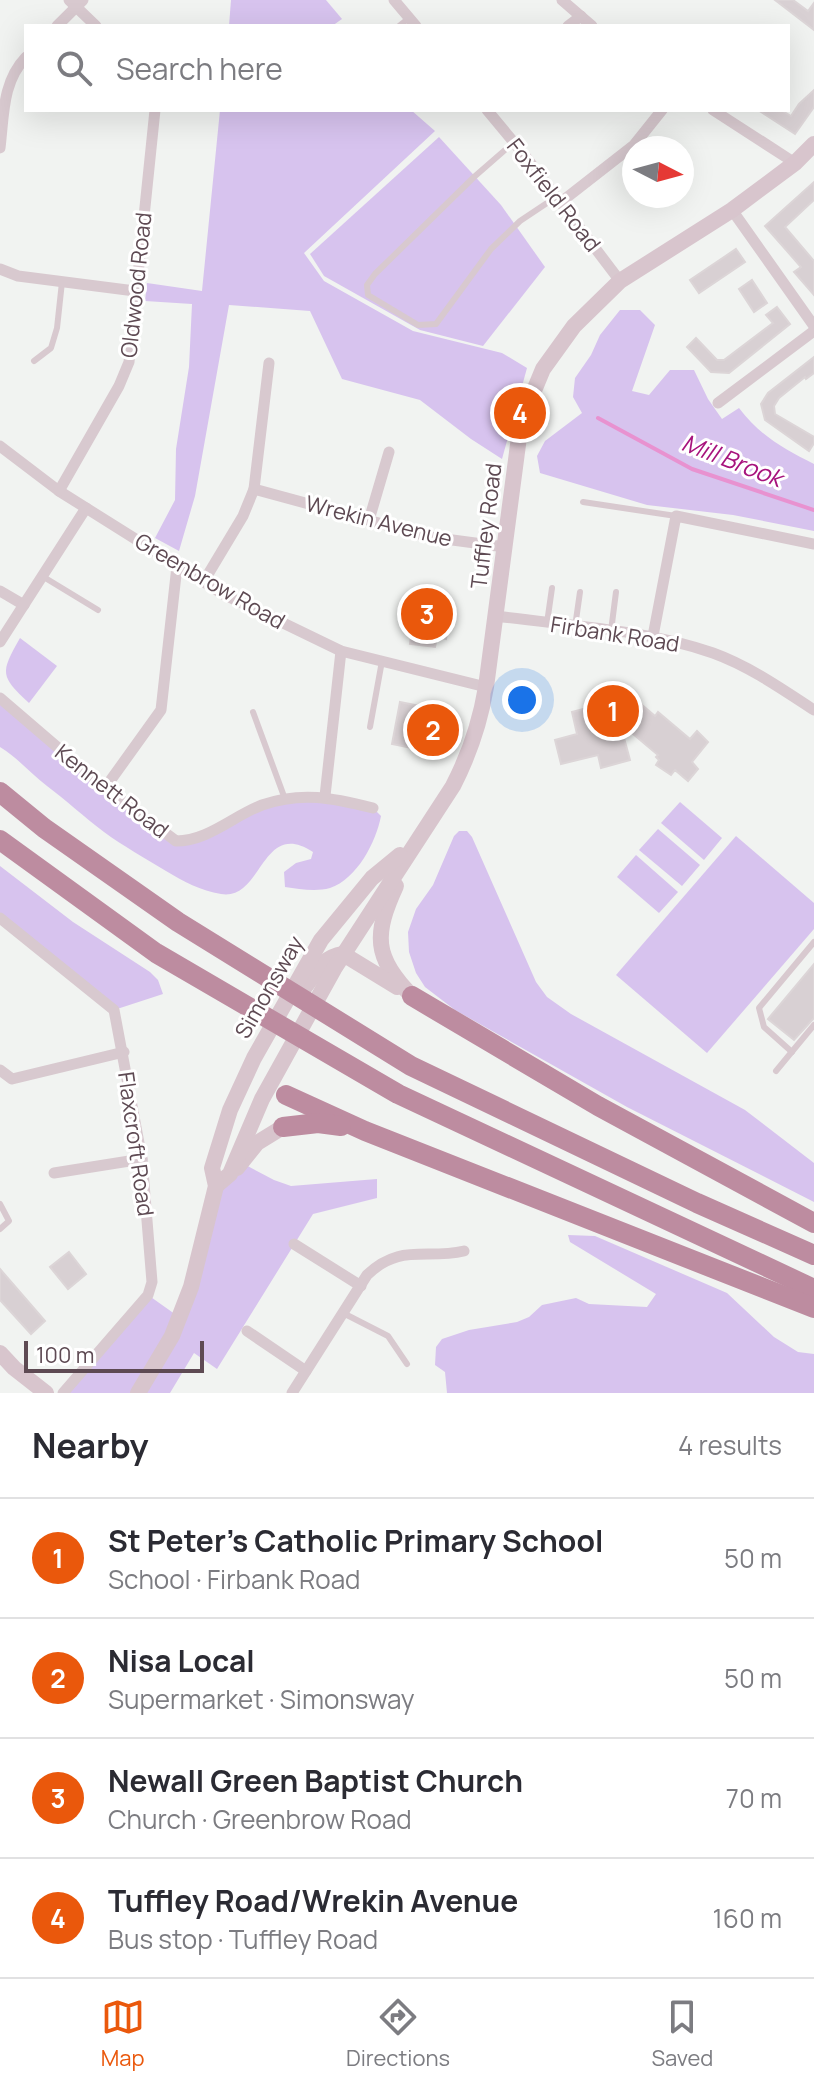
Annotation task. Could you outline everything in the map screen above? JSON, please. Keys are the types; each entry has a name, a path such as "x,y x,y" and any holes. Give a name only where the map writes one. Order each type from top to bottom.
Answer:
{"highway":[{"path":"0,792 44,828 178,922 411,1066 697,1203 814,1255"},
{"path":"0,840 156,953 398,1094 814,1289"},
{"path":"412,996 598,1106 814,1223"},
{"path":"277,1084 365,1131 814,1308"},
{"path":"283,1127 318,1123 365,1131"}],"street":[{"path":"394,0 413,22"},
{"path":"562,0 590,24"},
{"path":"59,24 76,2 94,24"},
{"path":"571,24 581,16"},
{"path":"0,148 7,88 16,67 24,59"},
{"name":"Oldwood Road","path":"59,491 119,386 129,362 155,112"},
{"name":"Foxfield Road","path":"489,112 620,281"},
{"path":"558,200 634,145 660,112"},
{"path":"716,112 795,163"},
{"name":"Tuffley Road","path":"496,616 521,422 543,369 574,326 620,281 732,210 795,163 814,144"},
{"path":"718,403 814,329 732,210"},
{"path":"0,269 18,276 135,291"},
{"path":"204,581 243,516 254,489 269,363"},
{"name":"Greenbrow Road","path":"0,446 59,491 223,594 341,651 486,687"},
{"path":"369,520 389,452"},
{"name":"Wrekin Avenue","path":"254,489 430,537 505,547"},
{"path":"0,642 86,508"},
{"path":"653,636 676,516 814,544"},
{"path":"105,788 161,710 177,566"},
{"path":"0,591 24,605"},
{"name":"Firbank Road","path":"496,616 653,636 715,654 771,681 814,710"},
{"name":"Simonsway","path":"138,1393 172,1336 191,1287 216,1186 212,1168 230,1110 250,1066 285,1002 328,960 417,841 453,786 479,728 496,616"},
{"path":"325,796 341,651"},
{"name":"Kennett Road","path":"0,698 105,788 176,841 190,841 261,806 285,799 325,796 373,808"},
{"path":"412,996 386,965 380,932 382,920 417,841"},
{"name":"Simonsway","path":"216,1186 230,1174 249,1126 277,1084 328,960 372,878 417,841"},
{"name":"Flaxcroft Road","path":"0,918 114,1010 142,1159 152,1282 148,1295 63,1393"},
{"path":"328,960 412,996"},
{"path":"0,1070 12,1079 124,1052"},
{"path":"250,1066 277,1084"},
{"path":"230,1174 257,1143 283,1127"},
{"path":"54,1173 142,1159"},
{"path":"294,1244 361,1286"},
{"path":"292,1393 361,1286 379,1264 398,1256 421,1252 446,1256 464,1251"},
{"path":"247,1331 306,1371"},
{"path":"0,1353 46,1393"}],"lane":[{"path":"514,142 375,274 367,285 368,295 418,325 436,324 491,249 520,221 558,200"},
{"path":"34,361 51,348 57,328 62,282"},
{"path":"583,502 676,516"},
{"path":"42,576 98,610"},
{"path":"547,623 552,588"},
{"path":"575,627 580,592"},
{"path":"611,631 616,592"},
{"path":"370,727 382,661"},
{"path":"253,712 285,799"},
{"path":"792,1052 764,1027 759,1008 814,942"},
{"path":"776,1071 814,1025"},
{"path":"0,1204 9,1221 0,1229"},
{"path":"343,1313 388,1336 407,1364"}],"shaded area":[{"path":"231,0 326,0 342,19 335,24 229,24"},
{"path":"220,112 413,112 435,131 304,253 324,281 413,331 502,353 527,368 502,459 420,400 342,379 310,311 229,305 195,496 179,551 155,538 175,500 176,449 189,367 192,304 145,301 147,283 202,291"},
{"path":"439,137 501,205 545,267 483,346 420,330 324,276 310,254"},
{"path":"620,310 640,310 655,325 632,391 649,395 670,370 694,370 722,419 739,408 773,440 814,464 814,531 733,515 647,505 540,473 537,456 545,441 582,413 573,397 575,378 600,335"},
{"path":"20,638 57,666 29,703 6,674 9,659"},
{"path":"0,698 176,841 285,799 373,808 381,816 375,837 357,868 349,877 330,888 285,887 284,872 296,863 311,859 313,852 296,844 283,845 272,852 246,886 235,893 221,894 199,888 111,837 0,747"},
{"path":"680,802 722,838 704,860 661,823"},
{"path":"658,829 700,865 682,886 639,850"},
{"path":"459,831 467,831 472,837 536,982 547,997 571,1014 745,1110 814,1163 814,1202 627,1107 455,1010 425,987 409,952 408,932 416,909 433,885"},
{"path":"736,836 814,903 814,929 707,1053 616,975"},
{"path":"636,855 678,892 659,913 617,877"},
{"path":"0,866 73,922 150,972 158,980 163,994 114,1010 0,918"},
{"path":"242,1163 291,1186 377,1179 377,1198 313,1214 217,1369 194,1353 170,1393 63,1393 148,1295 179,1317 216,1186"},
{"path":"568,1235 595,1236 727,1293 774,1337 798,1352 814,1354 814,1393 447,1393 445,1372 435,1365 436,1347 442,1339 469,1330 517,1322 529,1317 542,1305 576,1298 589,1304 647,1307 656,1294 570,1242"}],"building":[{"path":"775,0 793,0 808,11 814,3 814,30"},
{"path":"814,90 814,107 795,134 761,112 784,112 791,116"},
{"path":"814,182 814,200 785,227 814,261 814,295 794,272 801,267 765,226"},
{"path":"736,249 745,262 699,293 690,280"},
{"path":"752,280 767,303 754,312 739,289"},
{"path":"777,307 790,324 729,373 711,372 687,347 696,338 717,360 724,360 773,323 766,315"},
{"path":"814,357 814,373 779,398 774,406 775,414 814,437 809,451 765,420 761,404 768,393"},
{"path":"416,601 441,604 438,625 448,626 446,639 437,637 435,647 410,644"},
{"path":"615,691 621,709 641,704 655,716 658,712 690,739 697,731 708,742 692,762 698,769 688,781 675,770 671,775 656,765 658,755 620,723 630,760 601,768 598,755 561,764 555,740 577,734 572,712 591,707 589,699"},
{"path":"400,702 450,712 442,754 392,744"},
{"path":"814,964 814,1018 794,1040 768,1019"},
{"path":"69,1252 86,1274 68,1289 50,1267"},
{"path":"0,1269 45,1321 31,1334 0,1300"}],"waterway":[{"name":"Mill Brook","path":"598,418 692,469 814,510"}],"place":[{"name":"Tuffley Road/Wrekin Avenue","path":"520,413"},
{"name":"Newall Green Baptist Church","path":"427,614"},
{"name":"St Peter's Catholic Primary School","path":"613,711"},
{"name":"Nisa Local","path":"433,730"}]}
